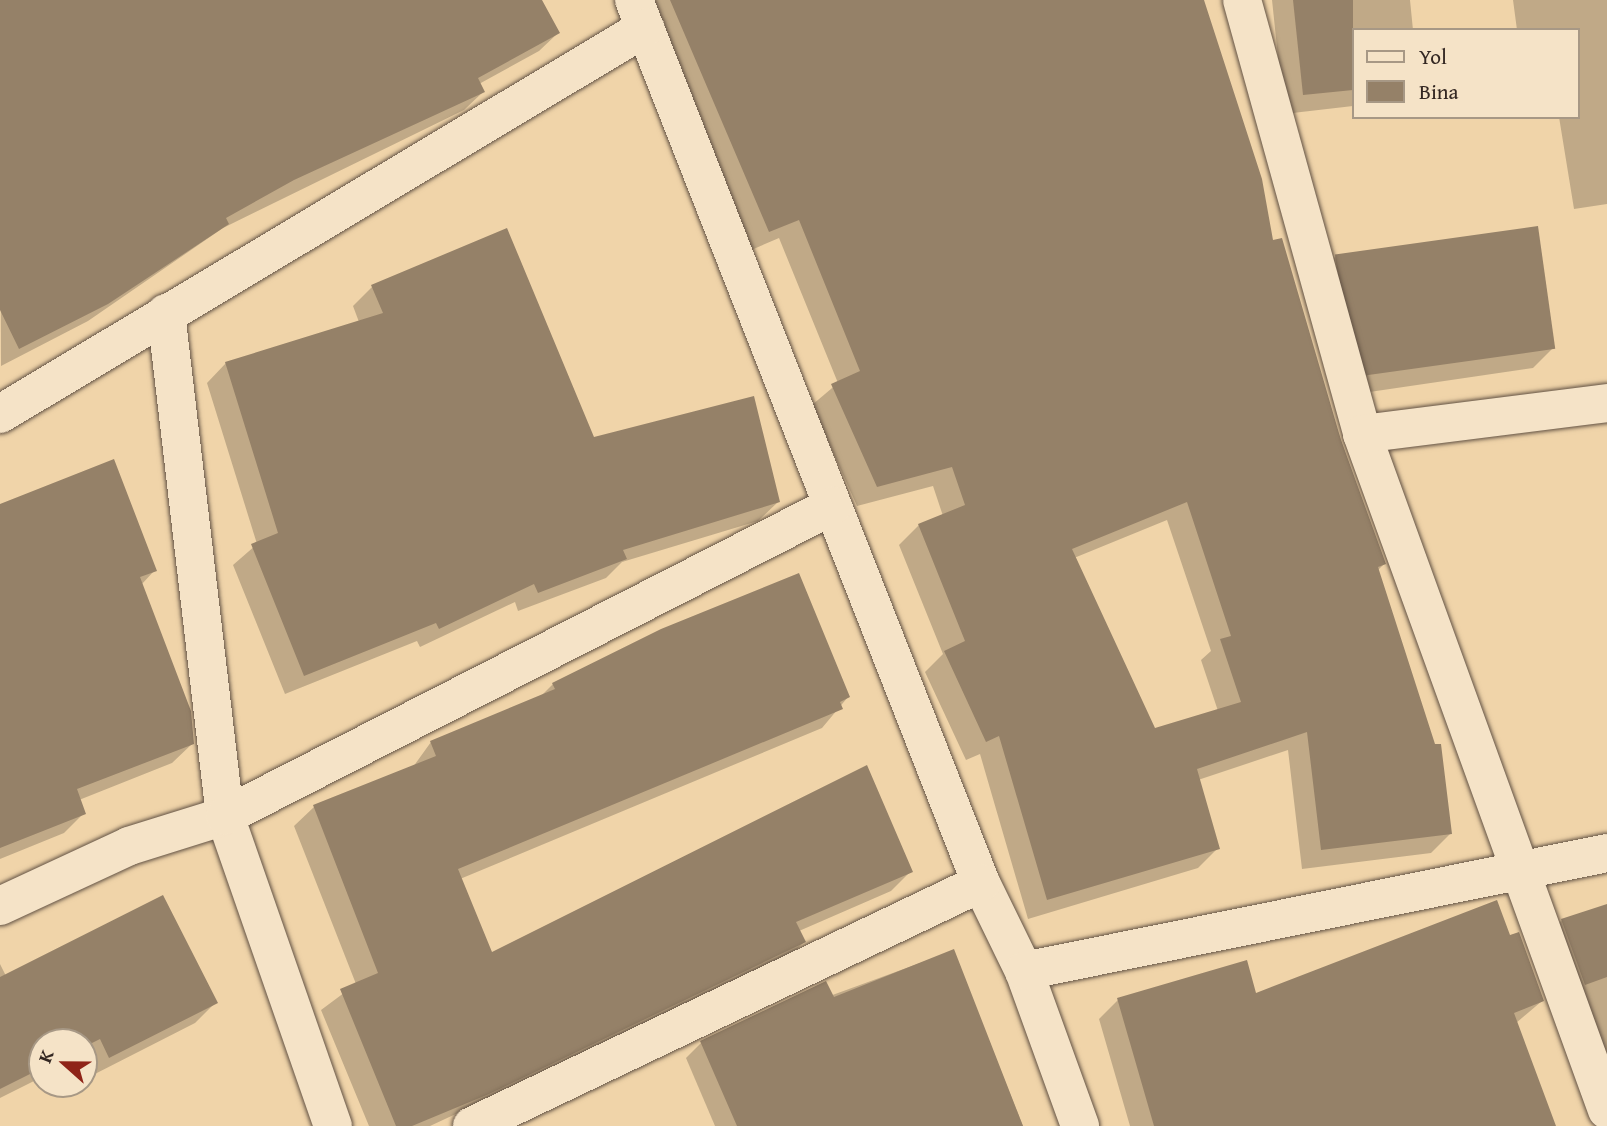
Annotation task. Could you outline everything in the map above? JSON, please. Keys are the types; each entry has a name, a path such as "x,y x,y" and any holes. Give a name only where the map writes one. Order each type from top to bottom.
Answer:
{"street":[{"path":"1242,0 1362,434 1518,872 1607,1110"},
{"path":"0,414 166,313 639,14 981,883 1024,971 1080,1126"},
{"path":"166,313 225,816 333,1126"},
{"path":"1362,434 1607,403"},
{"path":"0,906 129,846 225,816 832,506"},
{"path":"1024,971 1607,853"},
{"path":"472,1126 981,883"}],"building":[{"path":"0,0 542,0 560,33 478,78 485,92 294,180 226,218 229,224 108,304 19,349 0,310"},
{"path":"670,0 1204,0 1262,179 1273,240 1282,238 1341,440 1386,564 1378,567 1435,744 1441,744 1452,834 1321,850 1307,732 1197,769 1220,849 1047,900 999,736 986,742 944,651 965,641 918,524 965,505 952,467 877,487 831,384 860,371 799,220 769,232","holes":["1187,502 1231,636 1220,639 1241,702 1155,728 1072,549"]},
{"path":"1293,0 1353,0 1352,90 1303,95"},
{"path":"1538,226 1555,349 1352,377 1335,255"},
{"path":"507,228 594,437 754,396 780,502 623,550 627,559 538,593 534,584 439,629 436,623 304,676 251,544 278,533 225,362 383,313 371,285"},
{"path":"114,459 157,571 140,577 191,711 194,744 77,789 86,814 0,848 0,504"},
{"path":"799,573 850,697 840,702 843,709 458,869 492,952 867,765 913,872 796,922 806,942 489,1094 412,1126 396,1126 340,989 378,973 313,805 436,756 430,741 555,689 552,683 661,629"},
{"path":"163,895 218,1003 109,1058 100,1039 98,1040 98,1028 28,1028 28,1075 0,1089 0,977"},
{"path":"1497,900 1510,935 1519,932 1544,1001 1514,1013 1556,1126 1154,1126 1117,998 1247,960 1256,993"},
{"path":"1607,904 1607,977 1585,985 1561,919"},
{"path":"954,949 1023,1126 737,1126 700,1041 826,981 834,997"}]}
